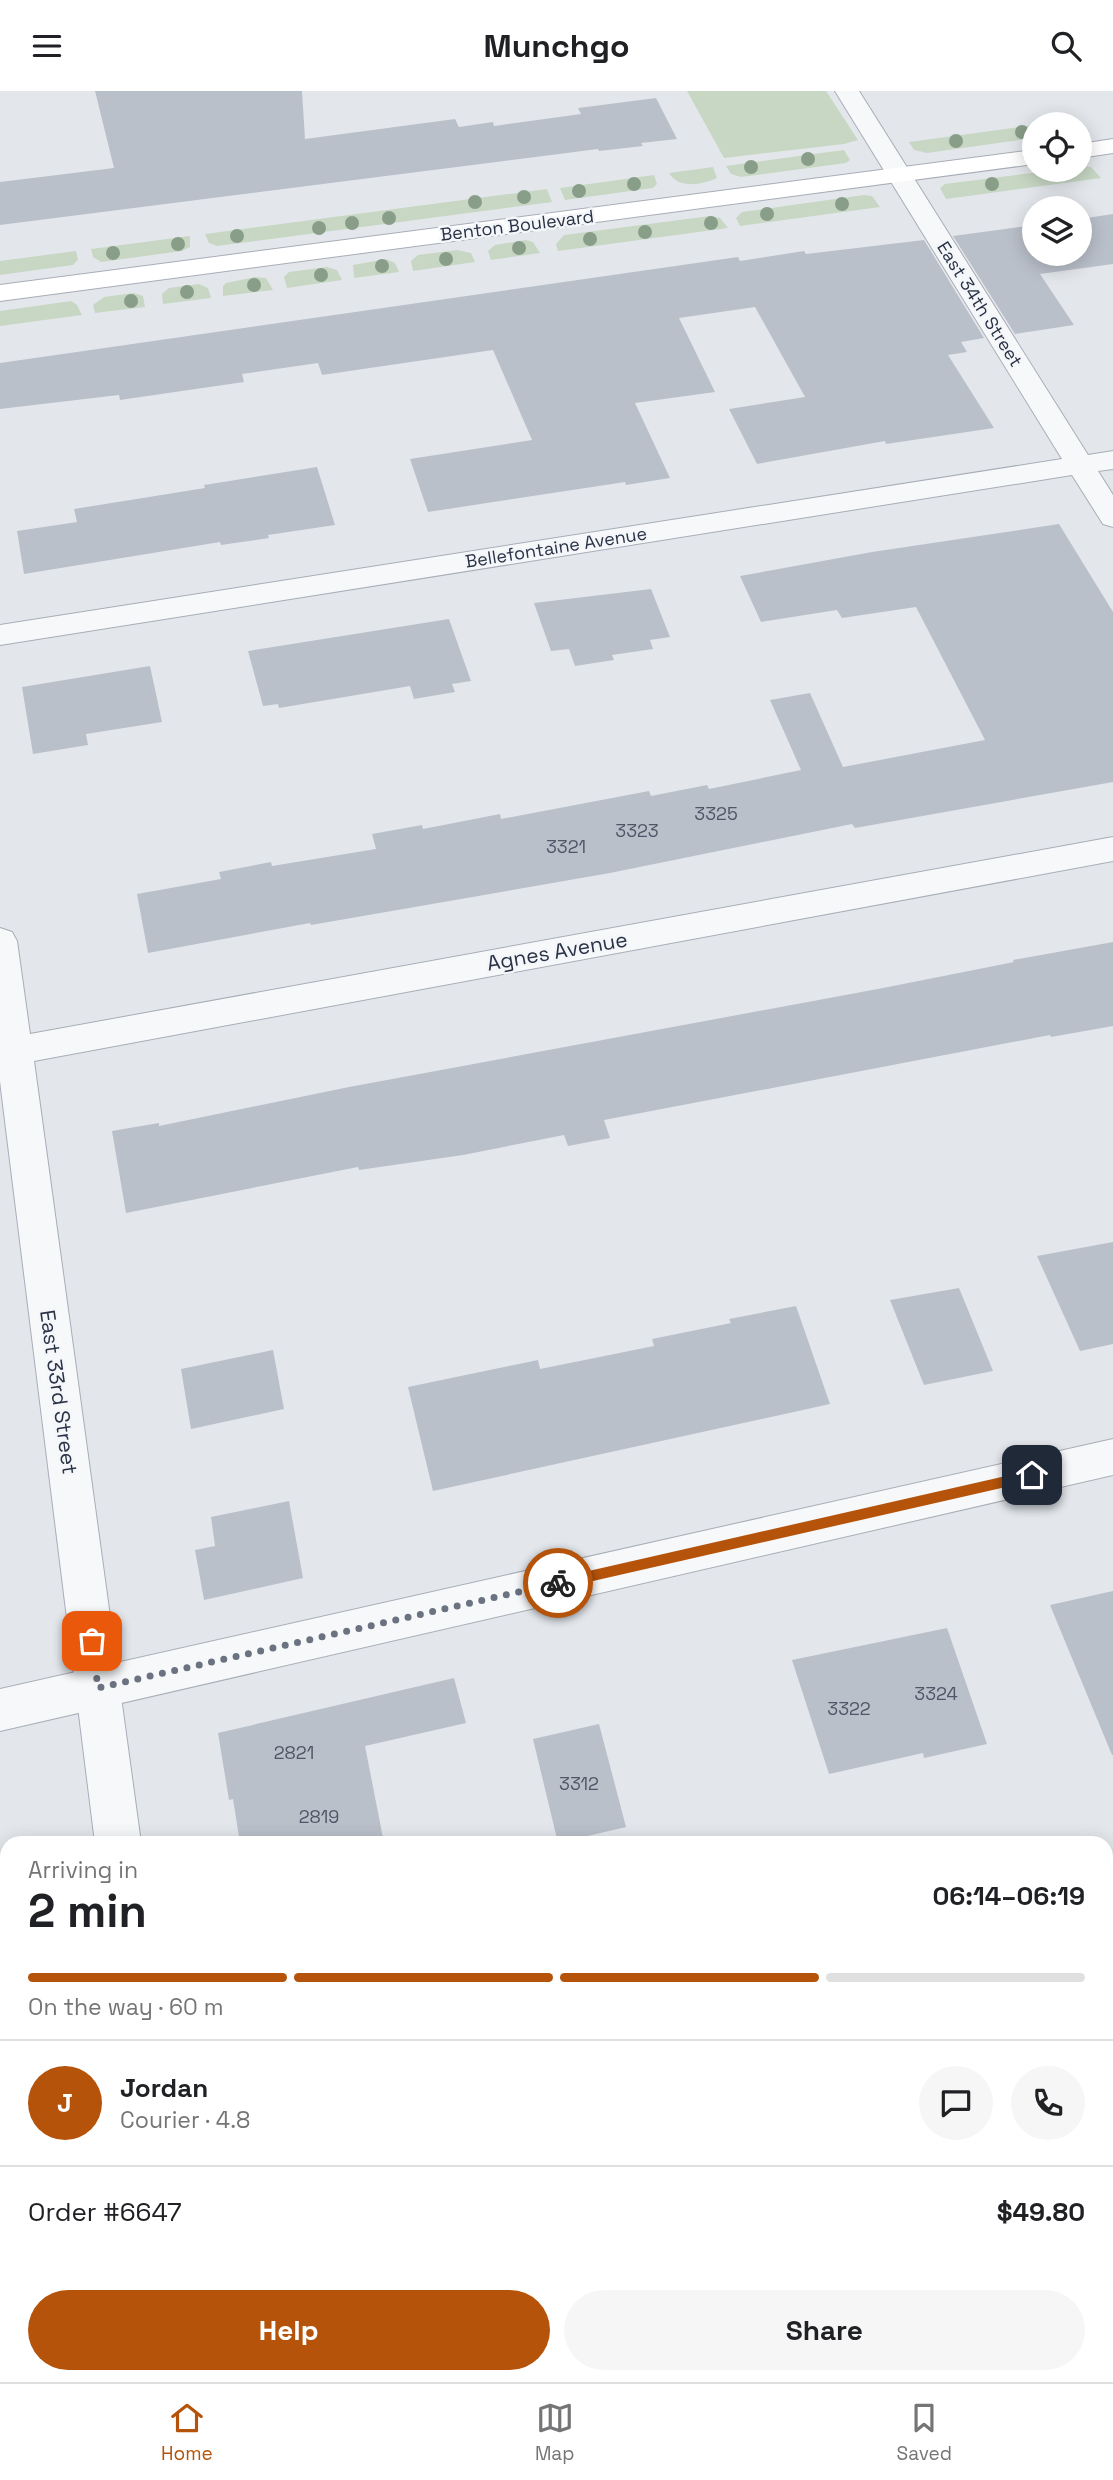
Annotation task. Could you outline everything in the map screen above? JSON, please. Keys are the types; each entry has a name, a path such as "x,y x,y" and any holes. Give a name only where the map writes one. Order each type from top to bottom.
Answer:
{"main road":[{"path":"1092,149 1113,146"},
{"name":"Benton Boulevard","path":"0,293 1022,159"}],"street":[{"name":"East 34th Street","path":"847,91 1113,518"},
{"name":"Bellefontaine Avenue","path":"0,635 1113,460"},
{"name":"Agnes Avenue","path":"6,1052 1113,849"},
{"name":"East 33rd Street","path":"0,941 6,1052 117,1836"},
{"path":"0,1710 1113,1457"}],"green space":[{"path":"687,91 826,91 858,140 844,144 724,158"},
{"path":"1022,127 1022,140 927,153 914,150 909,142"},
{"path":"844,150 850,160 846,163 741,177 731,174 726,166"},
{"path":"713,167 717,178 698,184 678,182 669,173"},
{"path":"1092,168 1101,178 1092,179"},
{"path":"1022,174 1022,182 1071,182 946,199 940,188 945,184"},
{"path":"654,175 657,184 653,188 565,200 560,188"},
{"path":"547,189 552,202 217,246 209,243 205,234"},
{"path":"872,196 880,207 740,226 736,218 742,212"},
{"path":"710,216 720,218 728,228 558,251 556,244 564,235"},
{"path":"190,236 190,247 182,251 101,262 93,257 91,249"},
{"path":"526,240 533,242 540,253 491,260 488,251 495,245"},
{"path":"457,250 471,253 475,262 413,271 411,261 418,255"},
{"path":"76,251 78,260 73,265 0,275 0,261"},
{"path":"386,259 395,263 399,272 354,278 353,265"},
{"path":"327,267 337,270 342,280 287,288 284,277 289,272"},
{"path":"255,277 266,278 273,290 223,296 223,286 226,283"},
{"path":"199,284 208,288 211,298 163,304 162,294 169,288"},
{"path":"134,293 143,296 145,307 95,313 93,305 104,297"},
{"path":"71,301 77,305 82,315 0,326 0,311"}],"building":[{"path":"95,91 302,91 305,139 455,119 459,127 493,122 494,126 581,114 578,108 656,98 677,139 641,143 643,146 598,149 0,225 0,182 114,168"},
{"path":"1113,214 1113,264 1040,274 1074,325 1015,334 953,236 1022,227 1022,266 1092,266 1092,217"},
{"path":"924,240 984,338 961,342 967,352 948,355 994,428 886,444 885,441 757,464 729,409 805,397 755,307 679,318 715,392 635,403 670,478 626,485 625,482 428,512 410,459 532,440 493,350 322,375 318,363 242,374 244,382 120,400 119,395 0,409 0,363 738,257 740,261 804,251 806,254"},
{"path":"317,467 335,525 268,535 269,538 221,545 220,542 24,574 17,531 77,522 74,509"},
{"path":"1059,524 1113,612 1113,782 855,828 852,824 610,873 148,953 137,894 221,879 219,872 271,862 272,866 376,849 372,834 422,825 423,829 500,814 501,819 649,791 651,796 707,785 709,789 801,770 770,700 810,693 843,767 985,740 916,607 842,618 837,610 761,622 740,576 872,552"},
{"path":"651,589 670,637 650,640 653,649 612,655 614,660 575,666 569,649 551,651 534,603"},
{"path":"449,619 471,681 452,684 455,692 414,699 410,686 279,708 278,704 263,706 248,651"},
{"path":"150,666 162,722 86,734 88,745 33,754 22,687"},
{"path":"1113,942 1113,1026 1051,1037 1050,1035 604,1120 610,1138 568,1146 564,1135 463,1155 359,1170 358,1167 126,1213 112,1131 159,1123 159,1126 349,1087 883,988"},
{"path":"1113,1242 1113,1344 1080,1351 1037,1256"},
{"path":"959,1288 993,1371 924,1385 890,1300"},
{"path":"796,1306 830,1404 433,1491 408,1387 538,1360 540,1369 654,1346 652,1339 731,1323 729,1319"},
{"path":"273,1350 284,1409 191,1429 181,1369"},
{"path":"289,1501 303,1578 204,1600 195,1550 215,1546 211,1517"},
{"path":"1113,1591 1113,1755 1112,1755 1050,1605"},
{"path":"947,1628 987,1744 924,1758 923,1753 829,1774 792,1660"},
{"path":"454,1678 466,1723 365,1746 383,1836 239,1836 233,1799 229,1800 218,1733"},
{"path":"599,1724 626,1827 588,1836 556,1836 533,1739"}],"way so far":[{"path":"92,1641 98,1688 558,1583"}],"route":[{"path":"558,1583 1032,1475"}]}
